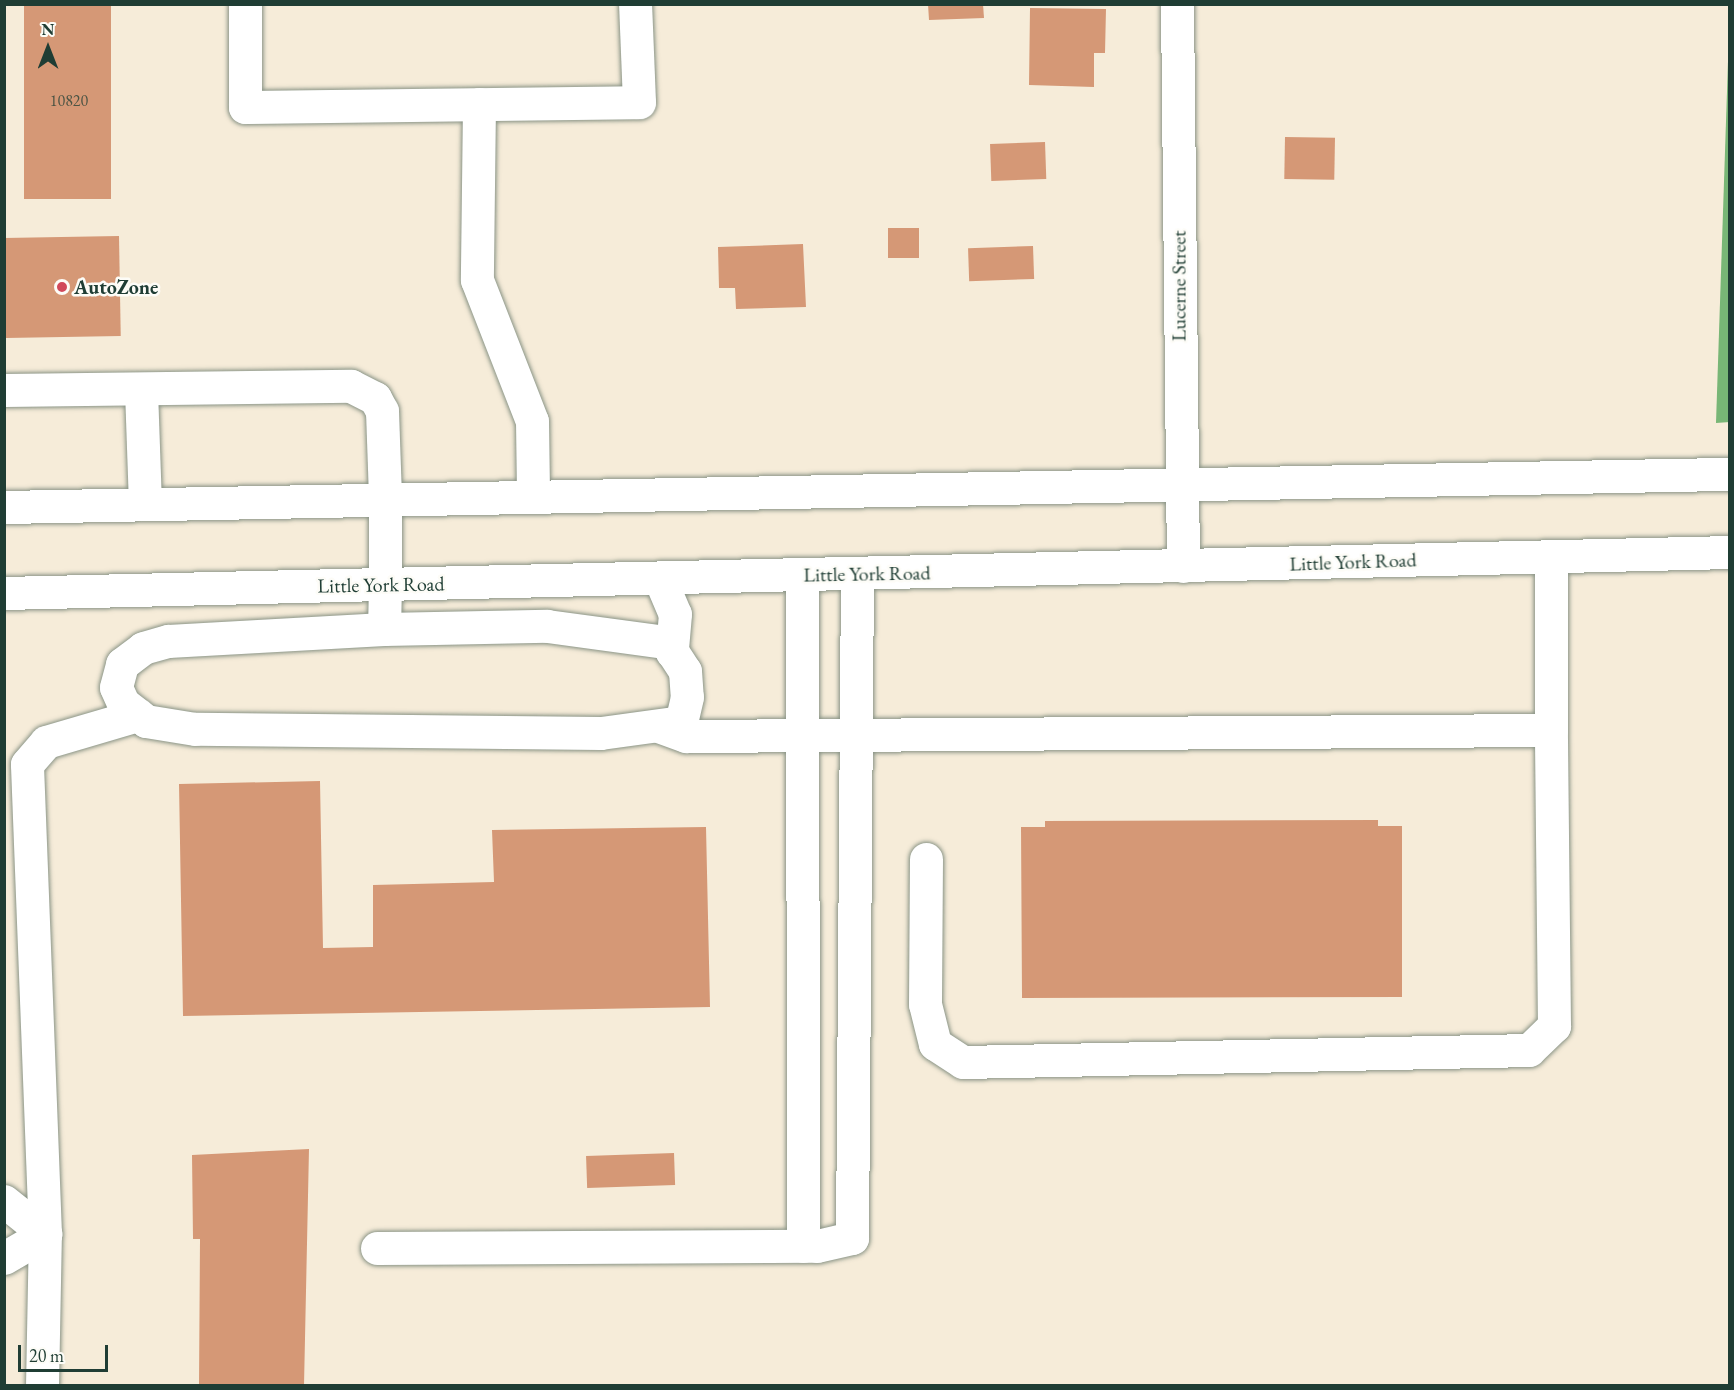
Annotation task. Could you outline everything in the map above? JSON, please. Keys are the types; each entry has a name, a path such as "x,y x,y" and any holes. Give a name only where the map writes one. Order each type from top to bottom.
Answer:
{"main road":[{"path":"245,4 245,107 639,102 635,4"},
{"name":"Lucerne Street","path":"1177,4 1180,480 1183,566"},
{"path":"479,104 477,280 532,421 533,495"},
{"path":"4,390 141,390 334,384 364,390 382,411 385,499 384,629"},
{"path":"141,390 145,504"},
{"path":"4,507 1180,480 1730,474"},
{"name":"Little York Road","path":"4,593 1730,552"},
{"path":"926,859 925,1004 935,1044 963,1062 1529,1050 1554,1026 1551,556"},
{"path":"377,1248 803,1246 852,1238 857,574"},
{"path":"802,575 803,1246"},
{"path":"660,579 675,614 672,652"},
{"path":"547,626 647,638 666,642 672,652 685,671 687,697 681,722 661,727 514,734 206,729 138,715 123,703 116,687 122,664 143,648 168,641 384,629 547,626"},
{"path":"42,1386 45,1234 27,764 46,742 138,715"},
{"path":"661,727 686,736 1551,730"},
{"path":"804,1064 855,1063"},
{"path":"4,1201 45,1234"},
{"path":"4,1258 45,1234"}],"green space":[{"path":"1729,31 1730,422 1716,423"}],"building":[{"path":"24,4 111,4 111,199 24,199"},
{"path":"928,4 983,4 984,18 929,20"},
{"path":"1030,8 1106,9 1105,53 1094,53 1094,87 1029,85"},
{"path":"1285,137 1335,138 1334,180 1284,179"},
{"path":"1045,142 1046,179 991,181 990,144"},
{"path":"888,228 919,228 919,258 888,258"},
{"name":"AutoZone","path":"119,236 121,336 6,338 4,238"},
{"path":"803,244 806,307 736,309 735,288 719,288 718,247"},
{"path":"1033,246 1034,279 969,281 968,248"},
{"path":"320,781 323,948 373,947 373,885 494,882 492,830 706,827 710,1007 183,1016 179,784"},
{"path":"1378,820 1378,826 1402,826 1402,997 1022,998 1021,827 1045,827 1045,821"},
{"path":"309,1149 304,1386 199,1386 200,1239 193,1239 192,1155"},
{"path":"674,1153 675,1185 587,1188 586,1156"}],"place":[{"name":"AutoZone","path":"62,287"}]}
